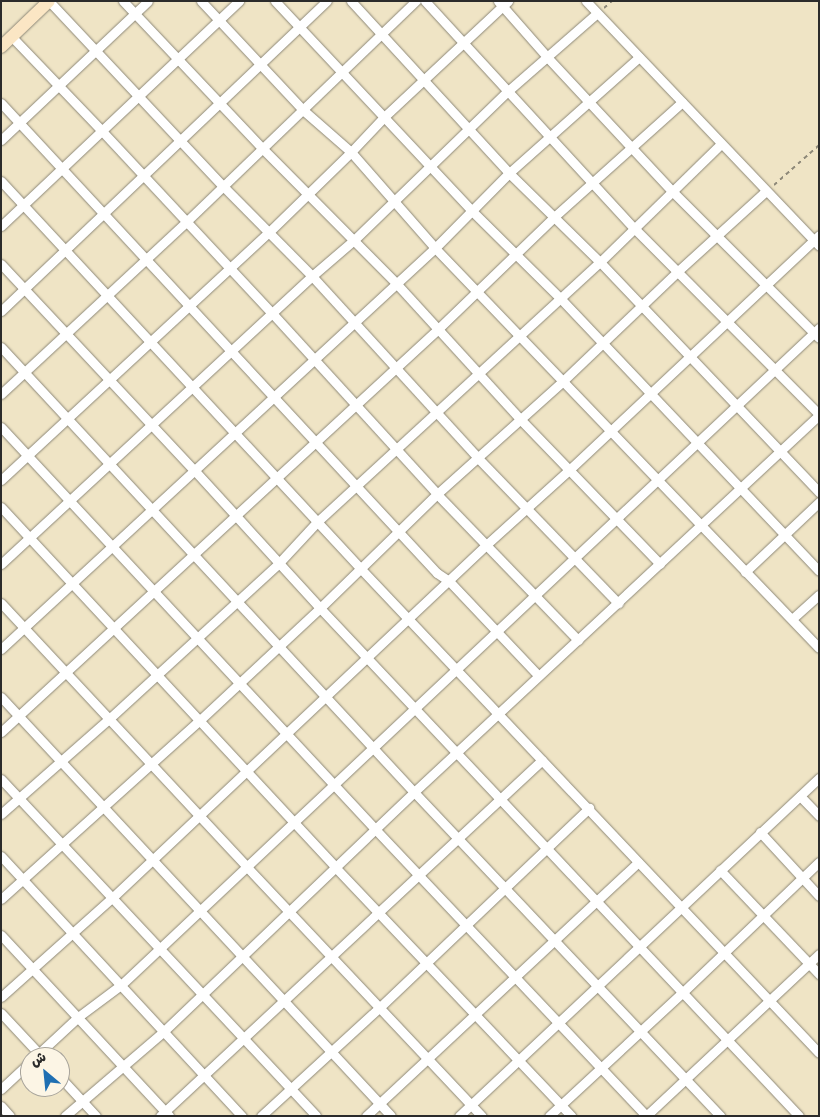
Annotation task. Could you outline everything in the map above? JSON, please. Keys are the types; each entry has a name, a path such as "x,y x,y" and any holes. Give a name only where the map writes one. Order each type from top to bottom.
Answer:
{"street":[{"path":"123,1 219,104 396,283 521,420 660,564"},
{"path":"1,140 148,1"},
{"path":"201,1 303,110 351,152 393,203 434,248 521,335 819,648"},
{"path":"1,226 239,1"},
{"path":"275,1 471,210 560,298 819,571"},
{"path":"1,311 327,1"},
{"path":"351,1 509,174 600,262 819,492"},
{"path":"1,394 108,295 416,1"},
{"path":"65,1116 164,1031 414,792 819,414 634,228 463,45 425,1"},
{"path":"1,997 73,934 247,772 486,545 570,470 726,320 817,241 766,191 586,1"},
{"path":"578,640 536,594 437,494 314,358 59,85 4,44 45,3 96,51 223,186 312,276 516,499 528,508 618,603"},
{"path":"1,480 309,194 384,117 463,45 503,3 548,58 673,192 817,333 774,370 295,822 159,947 121,985 78,1017 48,1047"},
{"path":"1,564 312,276 354,240 508,91 548,58 597,13"},
{"path":"1,649 434,248 509,174 639,57"},
{"path":"1,732 438,329 554,217 682,102"},
{"path":"1,103 106,213 437,573 449,581 538,676"},
{"path":"1,814 110,718 279,563 317,522 600,262 721,144"},
{"path":"1,181 361,569 819,1053"},
{"path":"1,900 200,720 361,569 437,494 521,420 678,271 766,191"},
{"path":"1,264 195,470 320,608 799,1116"},
{"path":"1,347 278,646 327,696 414,792 720,1116"},
{"path":"1,427 153,592 646,1116 819,954"},
{"path":"745,572 819,502"},
{"path":"1,507 336,868 571,1116"},
{"path":"792,619 819,595"},
{"path":"1,603 482,1116"},
{"path":"1,697 391,1116"},
{"path":"1,935 165,1114 204,1074 542,760"},
{"path":"460,1116 641,948 720,870 819,778"},
{"path":"1,779 316,1116"},
{"path":"800,796 819,816"},
{"path":"261,1116 292,1090 589,808"},
{"path":"760,832 819,896"},
{"path":"1,856 242,1116"},
{"path":"366,1116 638,862"},
{"path":"549,1116 641,1032 819,862"},
{"path":"720,870 819,974"},
{"path":"1,1013 31,1047"},
{"path":"1,1089 20,1071"},
{"path":"70,1087 96,1116"},
{"path":"1,1106 10,1116"}],"path":[{"path":"766,191 819,145"}]}
